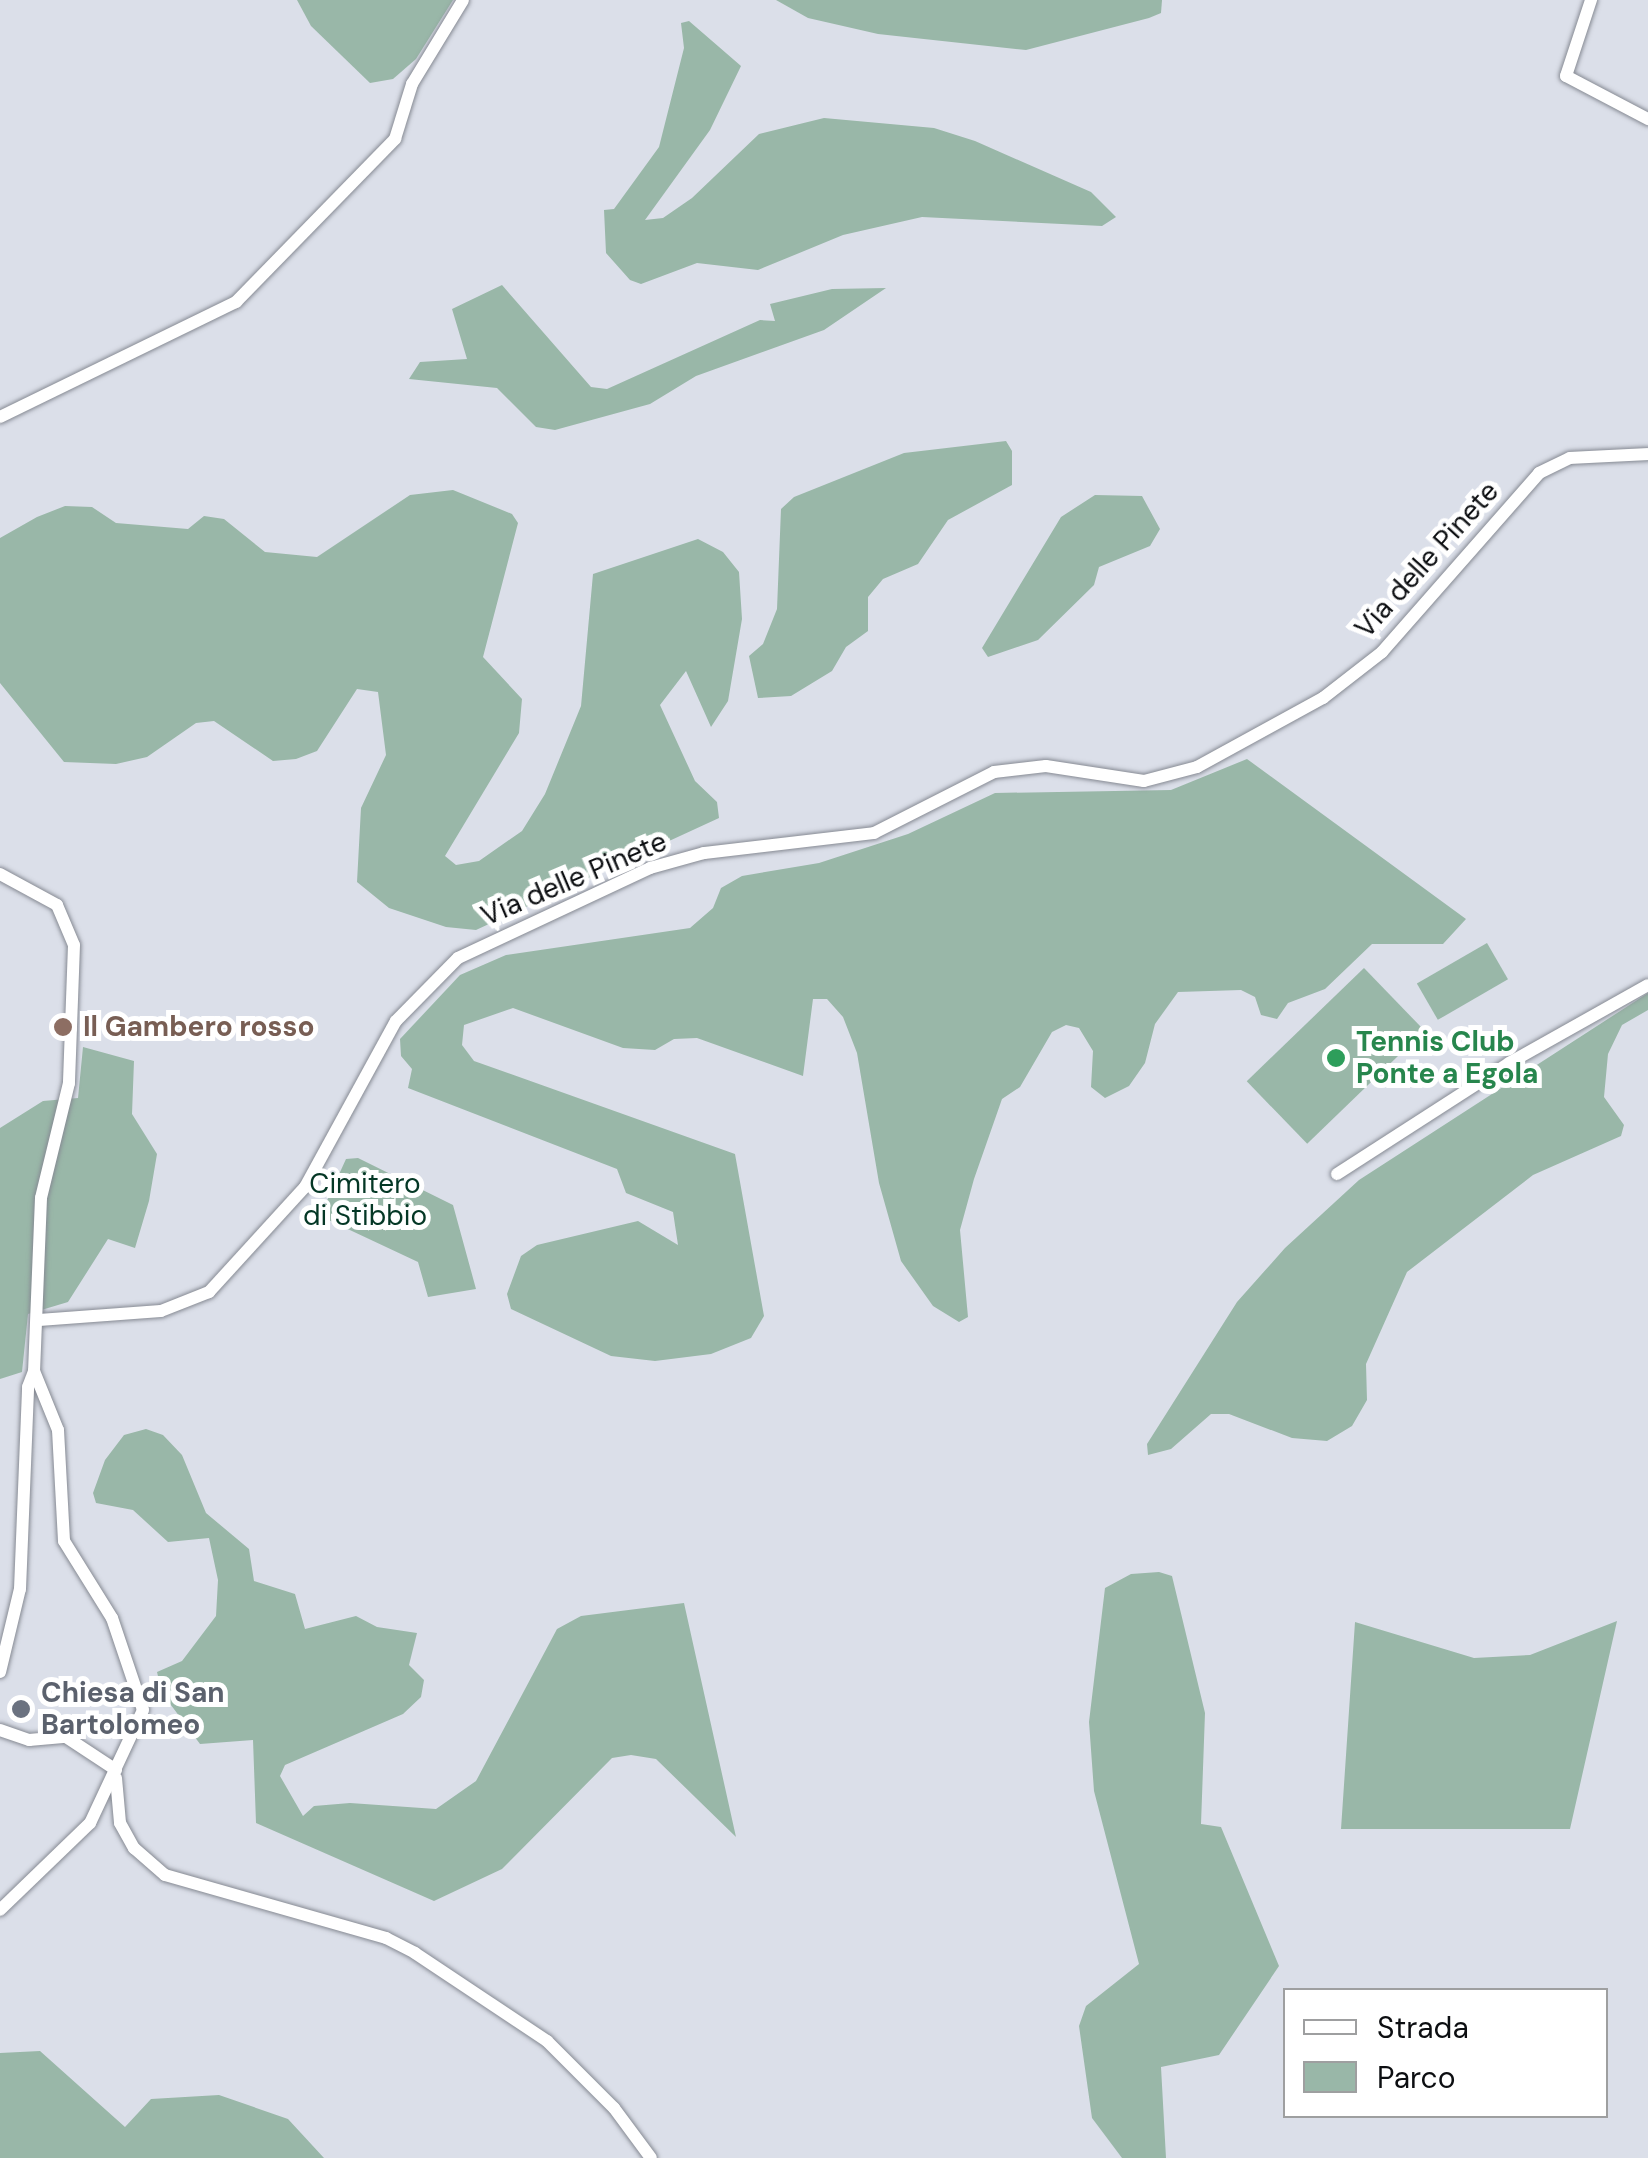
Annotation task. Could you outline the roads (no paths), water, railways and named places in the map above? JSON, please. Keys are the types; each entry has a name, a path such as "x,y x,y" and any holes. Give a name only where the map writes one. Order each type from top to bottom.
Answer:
{"street":[{"path":"0,417 182,331 250,290 396,138 412,84 462,0"},
{"path":"1591,0 1566,76 1648,119"},
{"name":"Via delle Pinete","path":"39,1320 161,1311 209,1292 304,1187 396,1021 458,958 650,868 704,853 874,833 1006,769 1046,766 1144,781 1197,768 1323,698 1382,652 1539,474 1570,458 1648,454"},
{"path":"0,874 58,905 74,944 69,1083 41,1198 34,1278 39,1320 20,1589 0,1672"},
{"path":"1337,1174 1509,1063 1648,986"},
{"path":"0,1910 90,1823 143,1710 112,1618 64,1541 58,1430 34,1371"},
{"path":"0,1730 29,1740 63,1736 116,1770"},
{"path":"116,1770 120,1823 134,1848 166,1874 386,1938 415,1953 547,2041 614,2108 651,2158"}],"place":[{"name":"Il Gambero rosso","path":"63,1027"},
{"name":"Tennis Club Ponte a Egola","path":"1336,1058"},
{"name":"Chiesa di San Bartolomeo","path":"21,1709"}],"park label":[{"name":"Cimitero di Stibbio","path":"365,1200"}]}
